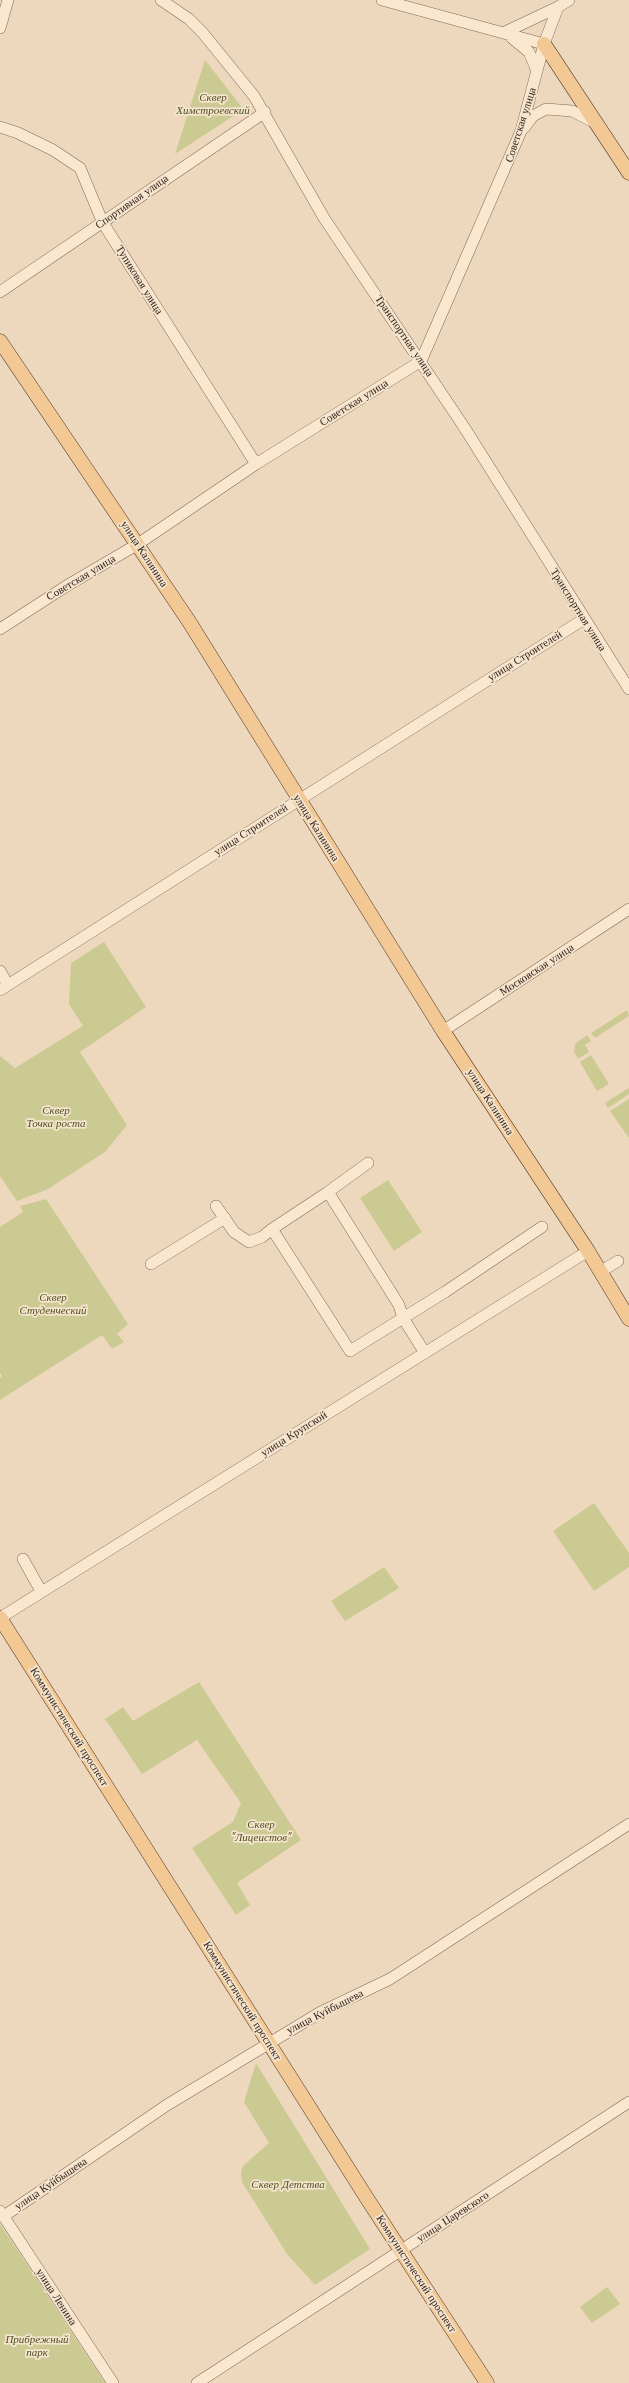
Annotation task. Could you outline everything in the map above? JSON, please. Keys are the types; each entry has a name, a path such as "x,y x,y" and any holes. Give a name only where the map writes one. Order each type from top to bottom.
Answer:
{"main road":[{"path":"544,44 629,173"},
{"name":"улица Калинина","path":"0,341 138,544 443,1031 588,1251 629,1319"},
{"name":"Коммунистический проспект","path":"0,1618 400,2250 487,2383"}],"street":[{"path":"0,28 8,0"},
{"name":"Транспортная улица","path":"161,0 189,19 202,32 265,112 324,218 421,361 629,689"},
{"path":"382,0 544,44"},
{"path":"503,33 558,8 568,0"},
{"name":"Советская улица","path":"0,629 68,585 138,544 256,464 421,361 521,131 538,72 544,44 558,8"},
{"path":"503,33 517,40 529,52 538,72"},
{"path":"521,131 533,116 546,109 572,111 597,123"},
{"name":"Спортивная улица","path":"0,292 265,112"},
{"name":"Тупиковая улица","path":"0,127 18,133 53,150 80,168 103,222 256,464"},
{"name":"улица Строителей","path":"4,988 584,619"},
{"name":"Московская улица","path":"443,1031 629,909"},
{"path":"0,971 4,988"},
{"path":"216,1206 240,1237 249,1242 262,1237 368,1163"},
{"path":"328,1192 399,1305 403,1318 425,1353"},
{"path":"151,1264 225,1218"},
{"path":"272,1230 350,1351 542,1227"},
{"name":"улица Крупской","path":"0,1618 588,1251"},
{"path":"600,1272 618,1261"},
{"path":"22,1559 41,1591"},
{"name":"улица Куйбышева","path":"2,2213 167,2105 268,2042 321,2012 390,1980 629,1824"},
{"name":"улица Царевского","path":"196,2383 629,2102"},
{"name":"улица Ленина","path":"2,2213 113,2383"}],"green space":[{"name":"Сквер Химстроевский","path":"205,60 241,106 238,113 175,154"},
{"name":"Сквер Точка роста","path":"104,942 146,1007 80,1052 127,1125 105,1152 48,1189 17,1201 0,1176 0,1056 15,1068 83,1026 69,1004 71,963"},
{"path":"627,1010 629,1016 595,1038 591,1033"},
{"path":"587,1035 591,1041 585,1045 589,1052 578,1059 574,1052 575,1044"},
{"path":"591,1055 609,1084 597,1091 580,1062"},
{"path":"629,1088 629,1094 608,1108 605,1103"},
{"path":"629,1099 629,1138 610,1111"},
{"path":"388,1180 422,1232 394,1251 360,1198"},
{"name":"Сквер Студенческий","path":"46,1199 128,1324 117,1334 124,1342 112,1349 102,1335 0,1400 0,1378 2,1376 0,1373 0,1227 23,1212 20,1206"},
{"path":"594,1503 629,1553 629,1567 594,1591 553,1531"},
{"path":"384,1567 399,1588 345,1621 331,1601"},
{"name":"Сквер \"Лицеистов\"","path":"199,1682 301,1840 237,1883 250,1905 236,1915 192,1848 233,1822 241,1803 197,1740 142,1774 105,1719 123,1707 133,1721"},
{"name":"Сквер Детства","path":"256,2063 370,2249 315,2285 287,2254 242,2182 241,2173 243,2166 269,2143 244,2102"},
{"name":"Прибрежный парк","path":"0,2224 24,2260 105,2383 0,2383"},
{"path":"607,2287 620,2304 592,2323 580,2307"}]}
